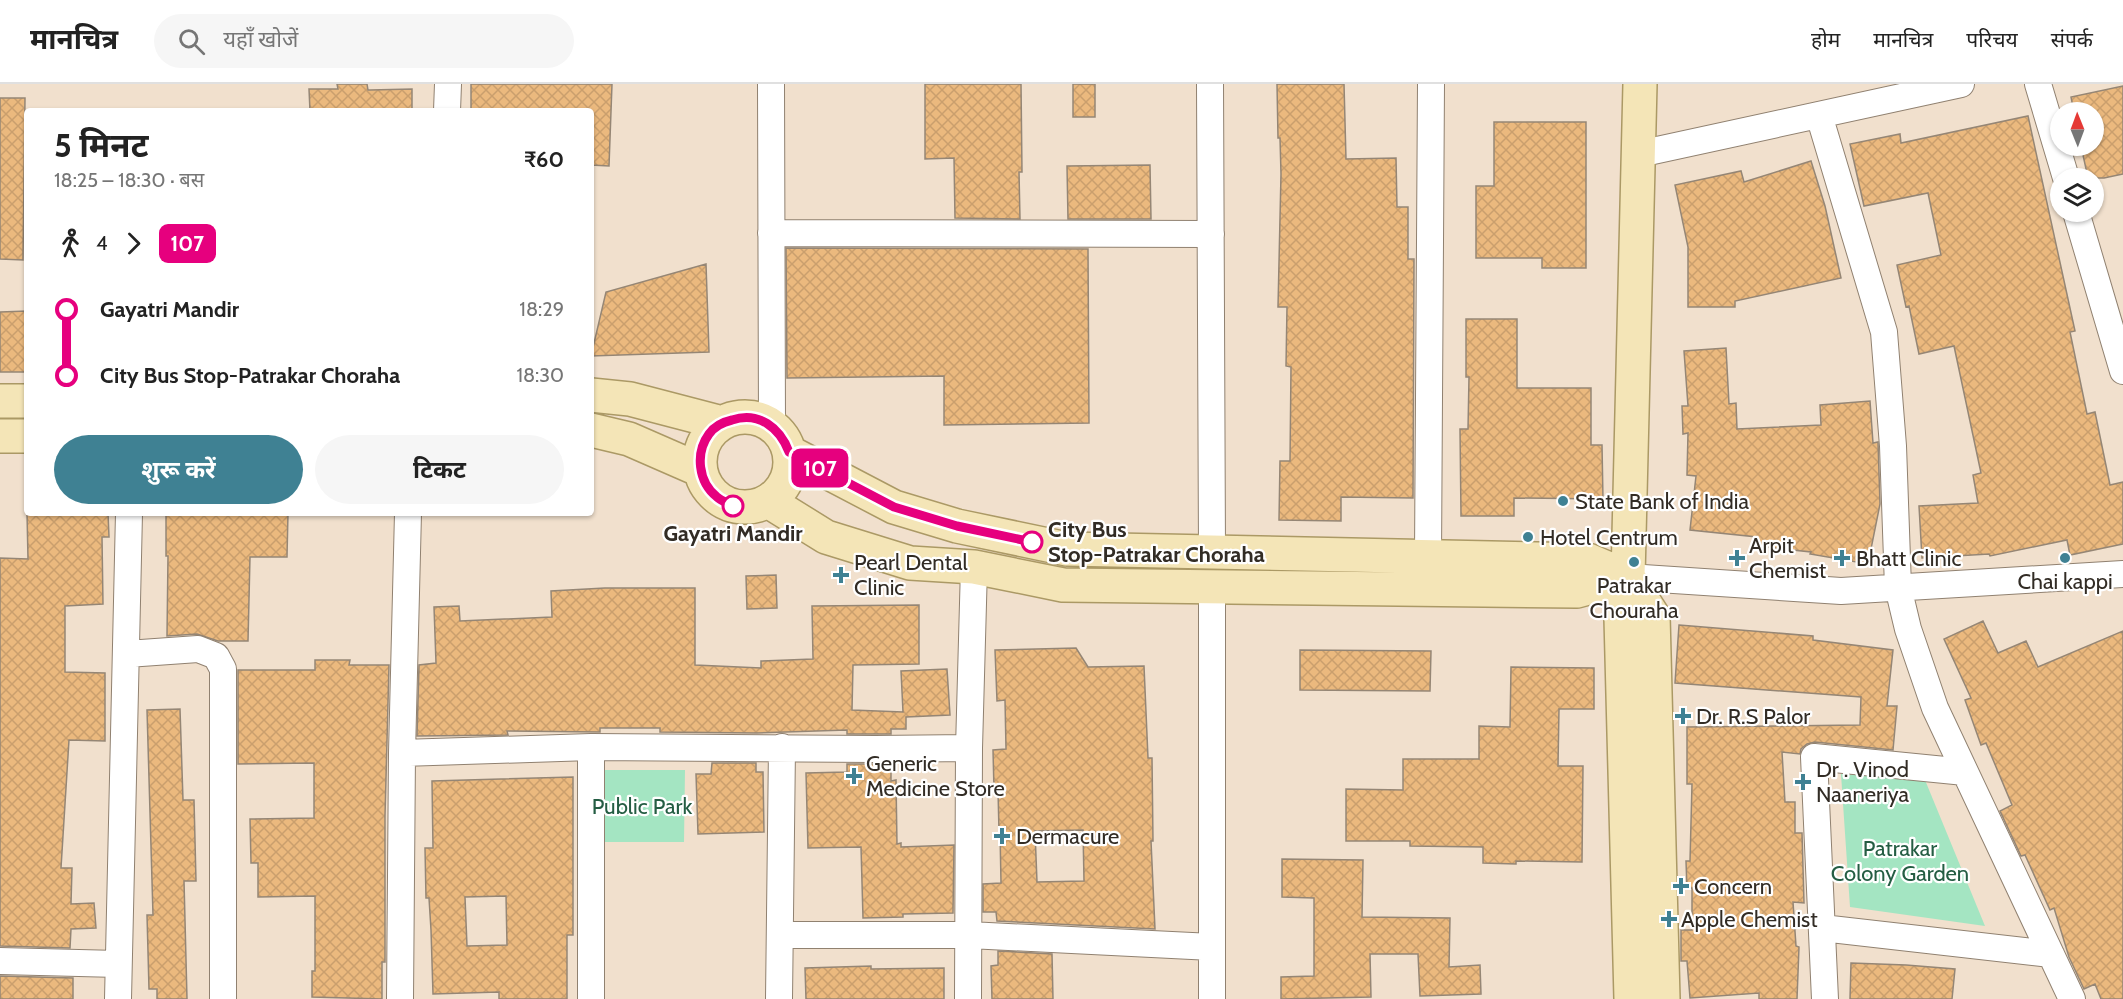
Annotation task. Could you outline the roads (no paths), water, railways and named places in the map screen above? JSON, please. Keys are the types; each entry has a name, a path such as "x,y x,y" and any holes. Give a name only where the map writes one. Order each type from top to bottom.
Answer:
{"main road":[{"path":"1631,999 1621,618 1628,577 1640,84"},
{"path":"594,394 630,399 722,423"},
{"path":"0,401 24,400"},
{"path":"780,439 789,473 781,489 768,501 752,506 733,506 717,497 706,485 700,470 701,450 709,434 722,423 740,417 756,418 780,439 894,507 957,526 1067,549 1588,560 1628,577 1653,616 1663,999"},
{"path":"594,431 629,439 700,470"},
{"path":"0,436 24,436"},
{"path":"768,501 826,537 910,563 974,567 1063,585 1577,591 1628,577"}],"street":[{"path":"447,108 448,84"},
{"path":"771,84 771,233 780,439"},
{"path":"1210,84 1212,552"},
{"path":"1428,556 1431,84"},
{"path":"1639,154 1961,84"},
{"path":"2038,84 2063,168"},
{"path":"1819,115 1884,332 1893,446 1898,587 1908,629 1935,708 2072,999"},
{"path":"2079,222 2123,371"},
{"path":"771,233 1211,234"},
{"path":"118,999 129,516"},
{"path":"400,999 402,753 408,516"},
{"path":"968,999 969,748 974,567"},
{"path":"1628,577 1841,591 2123,574"},
{"path":"1212,586 1212,999"},
{"path":"127,654 198,649 216,656 223,669 223,999"},
{"path":"402,753 591,747 969,748"},
{"path":"591,747 591,999"},
{"path":"779,999 782,747"},
{"path":"1825,999 1814,758 1965,772"},
{"path":"1822,928 2051,954"},
{"path":"780,935 969,935 1212,947"},
{"path":"0,961 118,964"}],"place":[{"name":"State Bank of India","path":"1563,501"},
{"name":"Gayatri Mandir","path":"733,506"},
{"name":"Hotel Centrum","path":"1528,537"},
{"name":"City Bus Stop-Patrakar Choraha","path":"1032,542"},
{"name":"Arpit Chemist","path":"1737,558"},
{"name":"Bhatt Clinic","path":"1842,558"},
{"name":"Chai kappi","path":"2065,558"},
{"name":"Patrakar Chouraha","path":"1634,562"},
{"name":"Pearl Dental Clinic","path":"841,575"},
{"name":"Dr. R.S Palor","path":"1683,716"},
{"name":"Generic Medicine Store","path":"854,776"},
{"name":"Dr . Vinod Naaneriya","path":"1803,782"},
{"name":"Dermacure","path":"1002,836"},
{"name":"Concern","path":"1681,886"},
{"name":"Apple Chemist","path":"1669,919"}],"park label":[{"name":"Public Park","path":"642,806"},
{"name":"Patrakar Colony Garden","path":"1900,860"}]}
